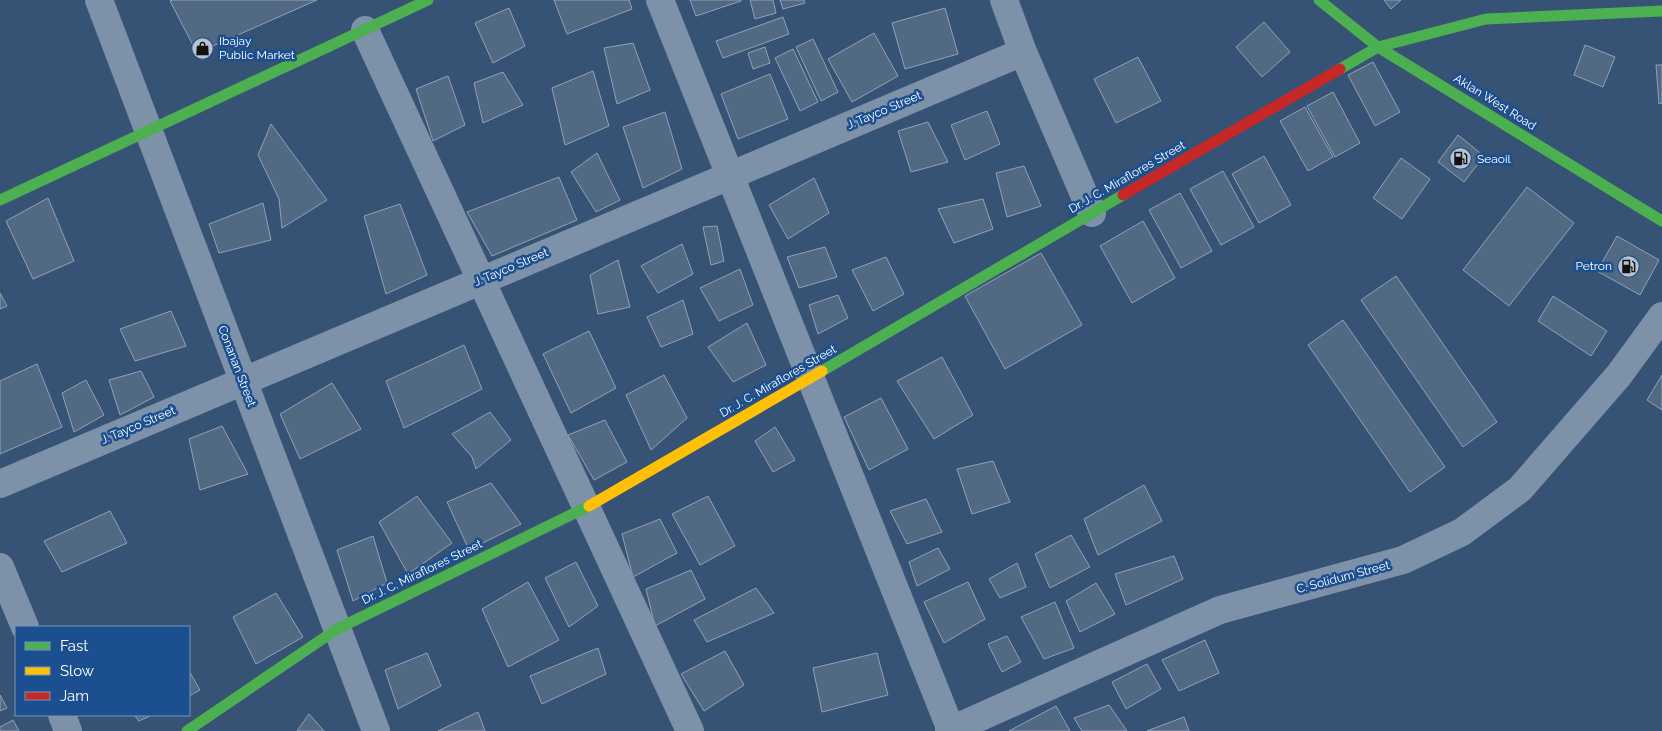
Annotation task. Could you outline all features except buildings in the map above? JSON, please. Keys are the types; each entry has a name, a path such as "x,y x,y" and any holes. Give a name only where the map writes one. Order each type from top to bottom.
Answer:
{"street":[{"name":"Conanan Street","path":"99,0 376,731"},
{"path":"0,200 428,0"},
{"path":"660,0 950,730"},
{"path":"1004,0 1023,52 1092,213"},
{"name":"Aklan West Road","path":"1319,0 1378,46 1662,221"},
{"name":"Dr. J. C. Miraflores Street","path":"187,731 337,629 586,508 1378,46 1486,19 1662,11"},
{"path":"365,30 690,731"},
{"name":"J. Tayco Street","path":"0,484 1023,52"},
{"name":"C. Solidum Street","path":"950,730 1220,610 1403,560 1462,532 1520,489 1619,375 1662,316"},
{"path":"0,567 25,626"},
{"path":"62,716 68,731"}],"traffic: fast":[{"path":"0,200 428,0"},
{"path":"1319,0 1378,47 1662,221"},
{"path":"1340,69 1378,47 1486,19 1662,11"},
{"path":"822,371 1123,195"},
{"path":"187,731 337,629 589,506"}],"traffic: slow":[{"path":"589,506 822,371"}],"traffic: jam":[{"path":"1123,195 1340,69"}],"place":[{"name":"Ibajay Public Market","path":"203,48"},
{"name":"Seaoil","path":"1461,159"},
{"name":"Petron","path":"1628,266"}]}
